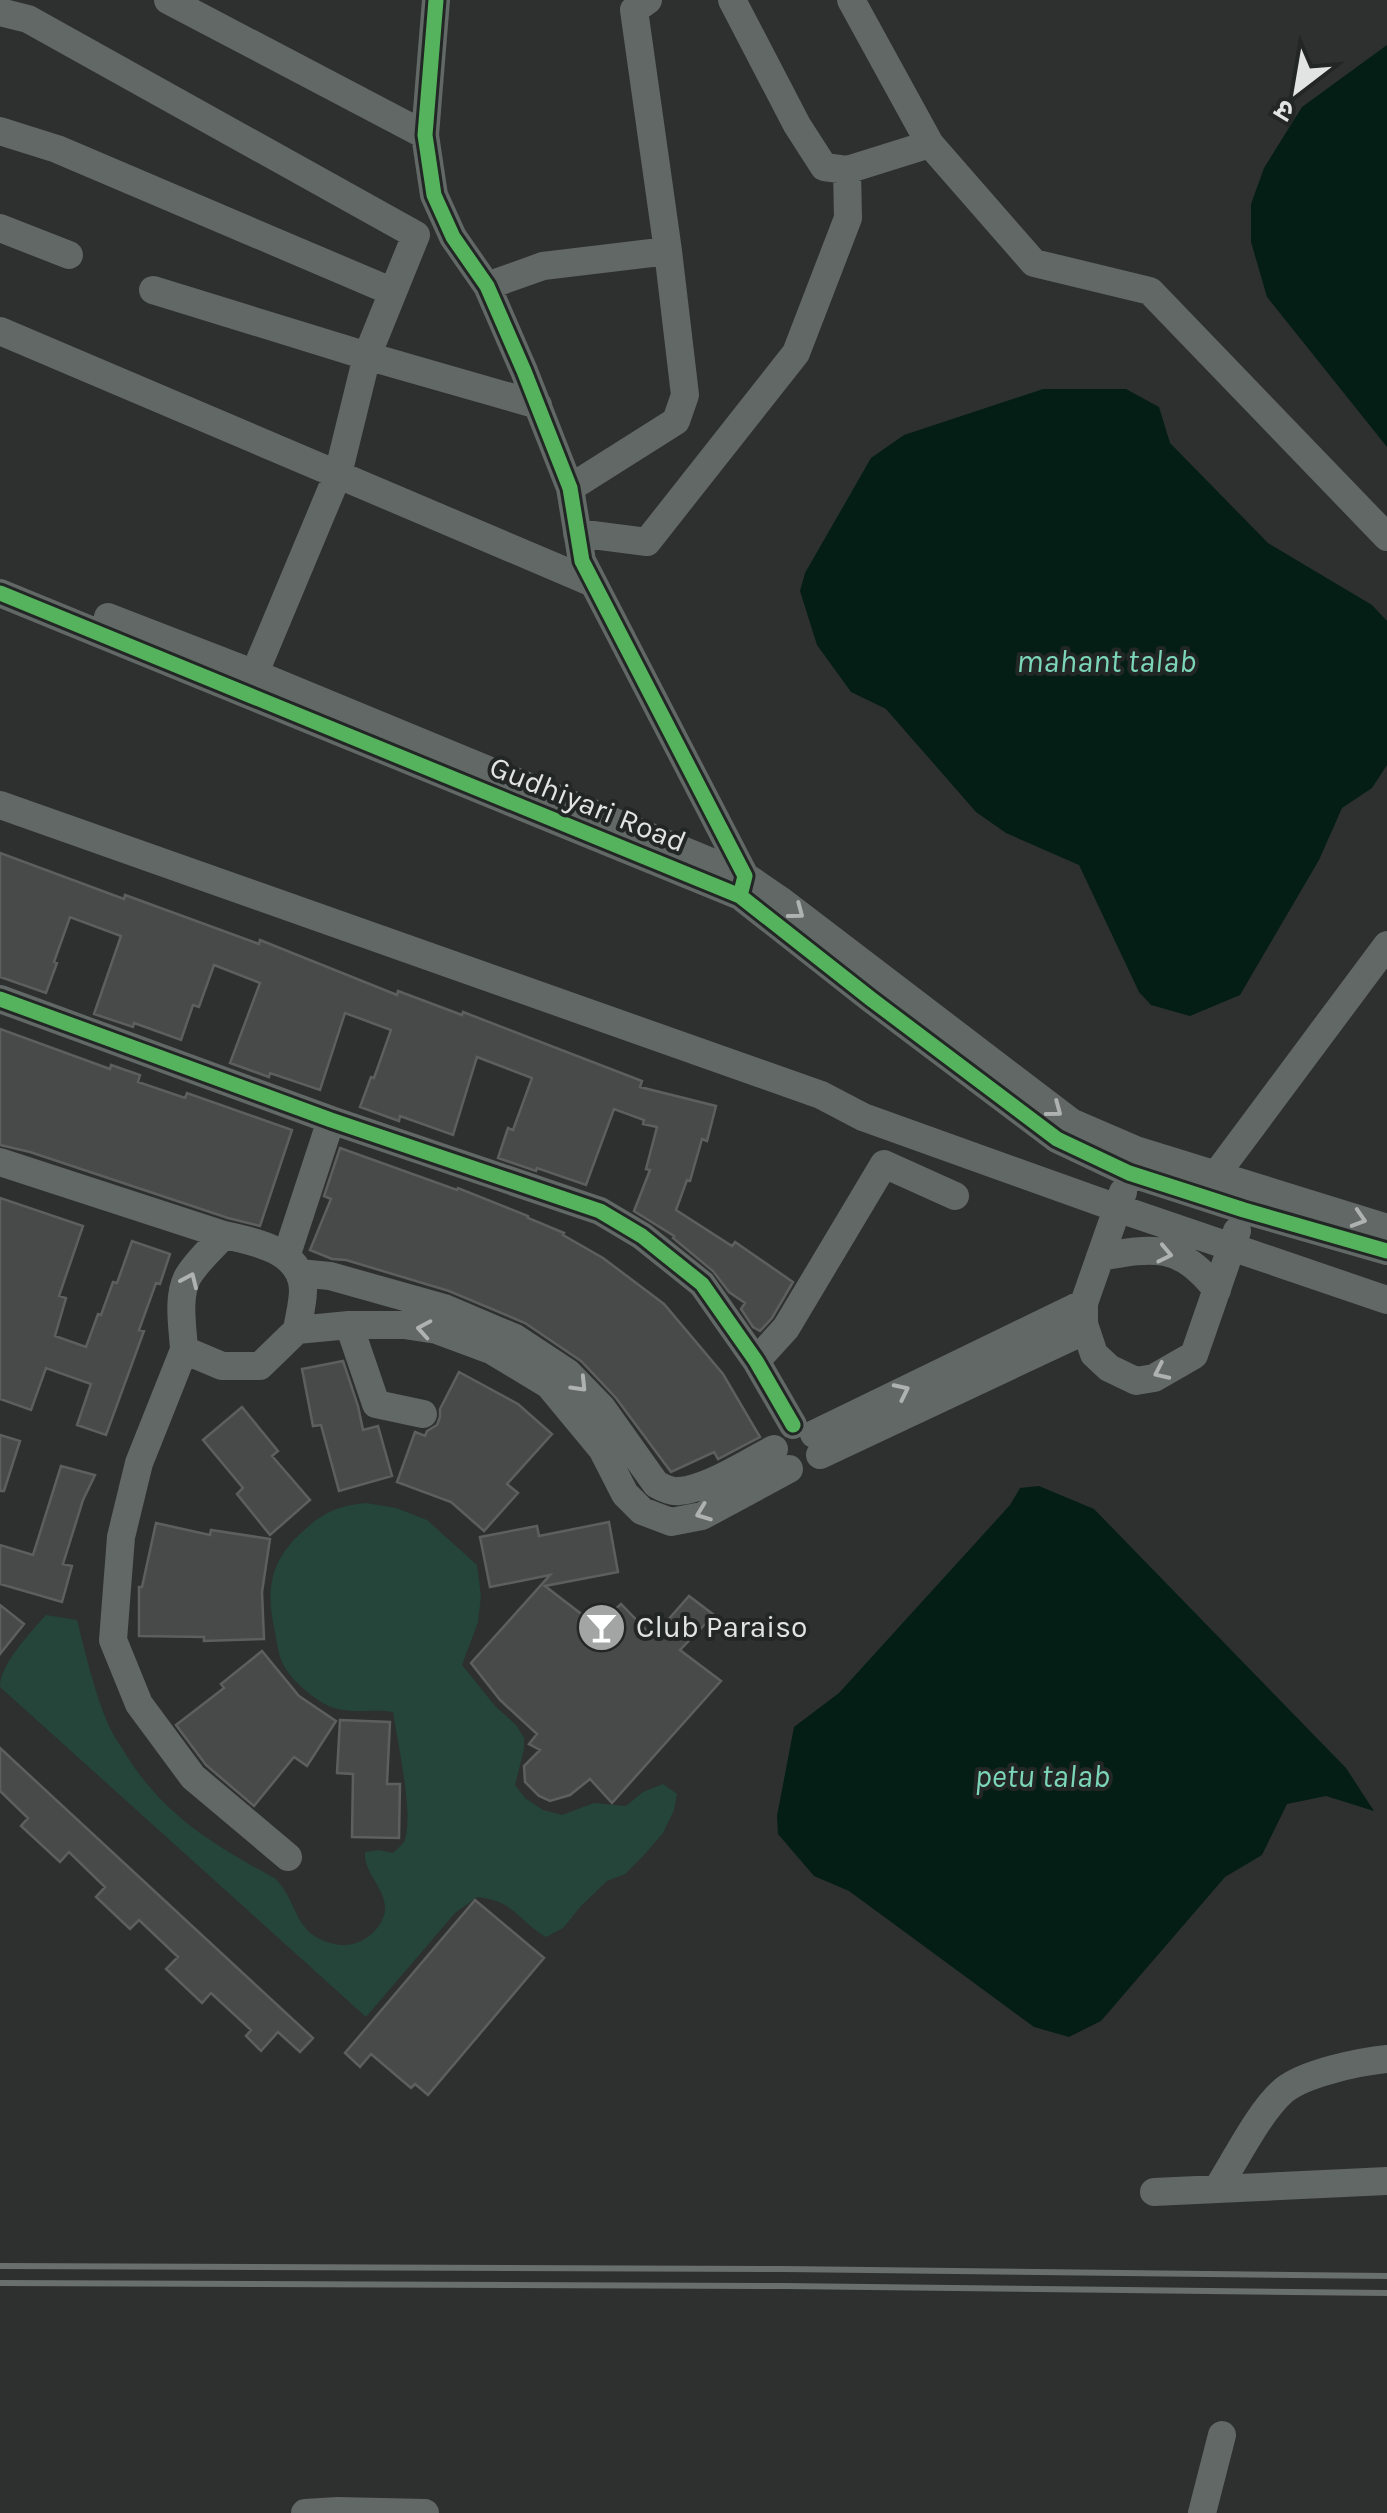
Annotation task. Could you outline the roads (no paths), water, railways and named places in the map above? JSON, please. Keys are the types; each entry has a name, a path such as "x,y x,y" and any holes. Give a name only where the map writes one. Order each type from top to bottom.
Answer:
{"street":[{"path":"168,0 426,135"},
{"path":"436,0 426,135 434,194 452,237 487,286 538,405 570,488 582,561 743,886"},
{"path":"570,488 676,421 685,395 634,10 648,0"},
{"path":"732,0 797,125 824,167 848,170 930,144"},
{"path":"851,0 930,144 1034,263 1150,291 1387,537"},
{"path":"0,12 28,19 416,235"},
{"path":"0,131 57,149 393,292"},
{"path":"578,533 647,542 796,353 848,218 848,170"},
{"path":"250,683 338,474 367,356 434,194"},
{"path":"0,228 69,256"},
{"path":"487,286 543,266 668,251"},
{"path":"153,290 538,405"},
{"path":"0,331 593,582"},
{"name":"Gudhiyari Road","path":"0,573 250,683 780,900 1071,1122 1136,1150 1387,1228"},
{"name":"Gudhiyari Road","path":"0,593 250,683"},
{"path":"0,805 821,1095 863,1117 1117,1208 1387,1300"},
{"path":"0,825 820,1113 863,1117"},
{"name":"Gudhiyari Road","path":"743,886 871,999 1057,1139 1129,1173 1387,1251"},
{"path":"1215,1176 1387,945"},
{"path":"0,999 331,1120 600,1211 642,1236 702,1284 809,1438 812,1464 800,1469 782,1459 777,1437 784,1429 809,1438 1085,1317"},
{"path":"298,1330 303,1288 292,1265 331,1120"},
{"path":"0,1162 224,1236 258,1242 292,1265 444,1308 495,1340 549,1385 602,1448 625,1494 642,1511 671,1522 702,1516 782,1459"},
{"path":"756,1361 786,1328 884,1164 954,1196"},
{"path":"1129,1173 1085,1317 1094,1354 1110,1368 1136,1381 1154,1378 1194,1354 1244,1210"},
{"path":"224,1236 198,1262 186,1281 182,1300 184,1350 140,1463 122,1537 113,1640 139,1704 192,1777 288,1856"},
{"path":"1100,1258 1149,1250 1178,1255 1200,1269 1216,1290"},
{"path":"184,1350 222,1366 260,1366 298,1330 349,1326 404,1325 495,1340"},
{"path":"349,1326 376,1404 423,1414"},
{"path":"1217,2189 1265,2112 1284,2090 1314,2075 1387,2059"},
{"path":"1154,2192 1387,2181"},
{"path":"1202,2513 1222,2435"},
{"path":"305,2513 425,2513"}],"water":[{"path":"1387,45 1387,447 1267,297 1251,242 1251,204 1264,168 1302,107"},
{"name":"mahant talab","path":"1043,389 1126,389 1159,407 1170,443 1268,543 1372,605 1387,621 1387,765 1372,788 1342,808 1319,860 1240,995 1190,1016 1151,1005 1139,992 1079,865 1006,833 976,812 886,709 851,692 817,645 800,591 805,573 871,458 904,435"},
{"name":"petu talab","path":"1039,1486 1094,1509 1346,1768 1374,1811 1326,1796 1287,1804 1262,1855 1225,1877 1101,2021 1069,2037 1034,2027 849,1891 814,1876 778,1834 777,1816 794,1727 839,1693 1010,1505 1020,1488"}],"railway":[{"path":"0,2266 1387,2276"},
{"path":"0,2283 1387,2293"}],"place":[{"name":"Club Paraiso","path":"601,1627"}]}
